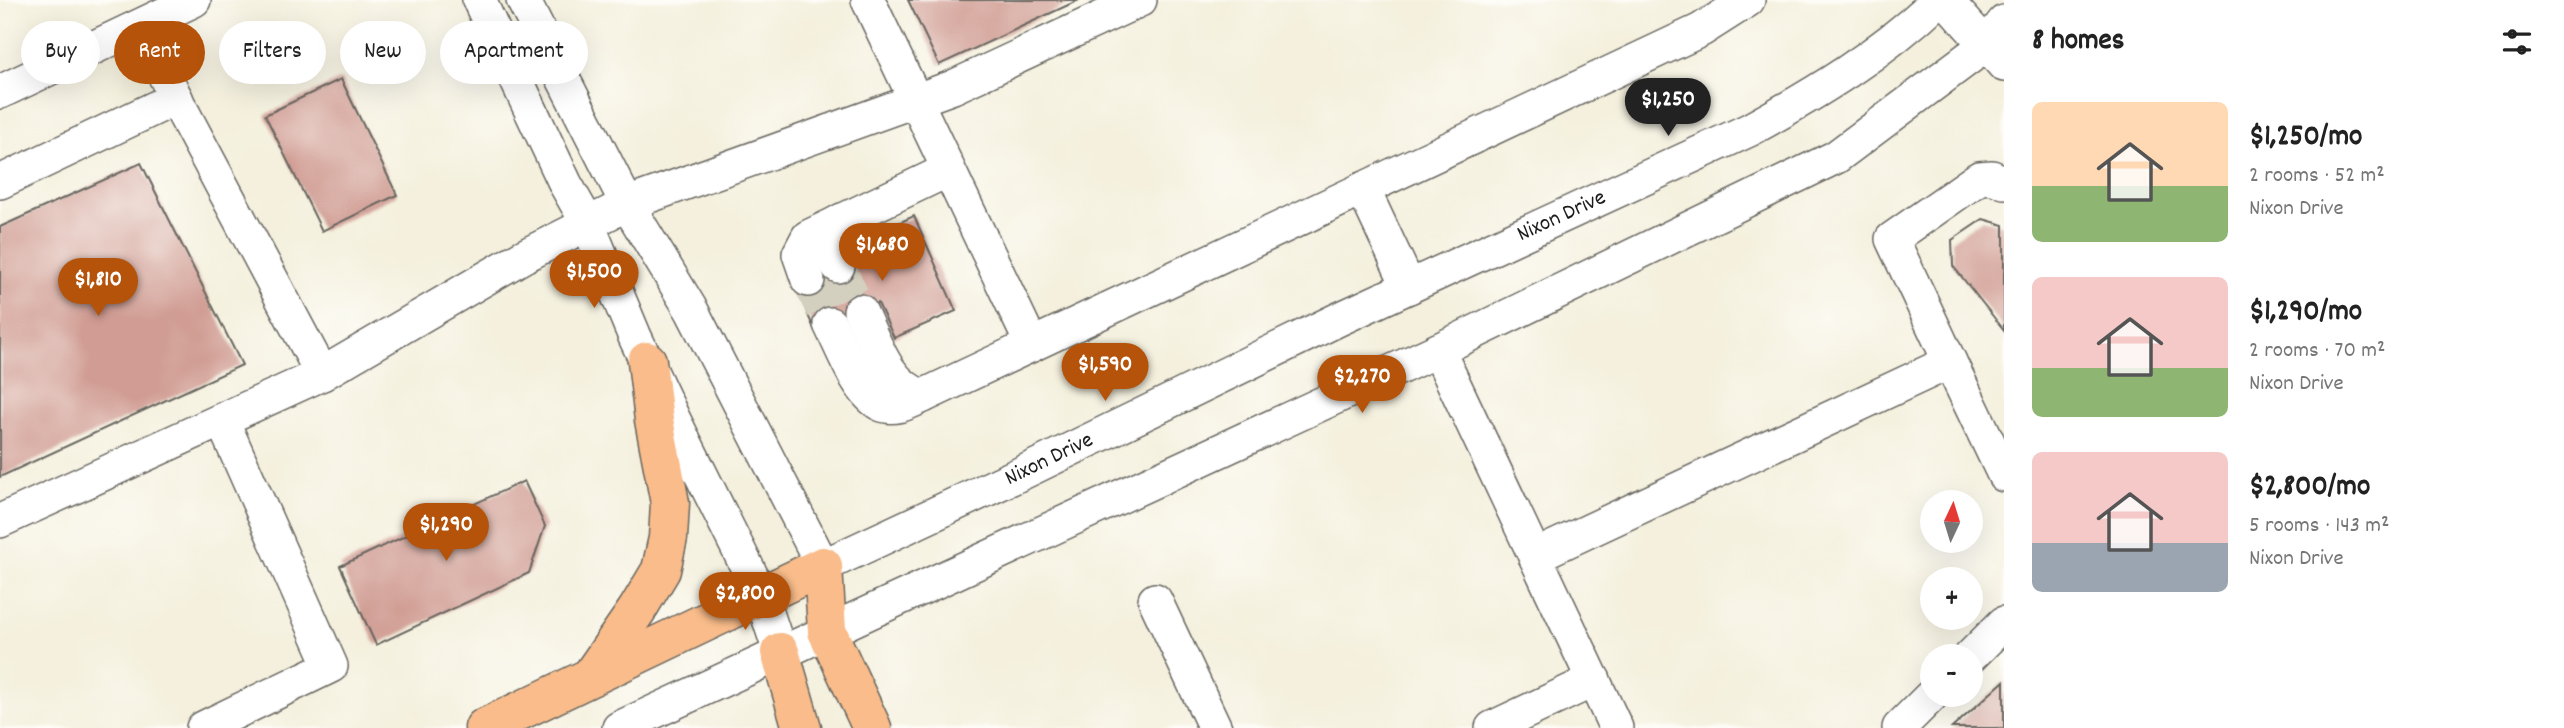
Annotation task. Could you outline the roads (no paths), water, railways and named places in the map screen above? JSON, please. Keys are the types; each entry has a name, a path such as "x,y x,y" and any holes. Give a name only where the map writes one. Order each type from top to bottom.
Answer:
{"main road":[{"path":"592,676 661,570 668,538 670,503 654,420 647,361"},
{"name":"Nixon Drive","path":"484,728 823,566"},
{"path":"823,566 827,631 873,728"},
{"path":"780,652 802,728"}],"street":[{"path":"151,21 194,0"},
{"path":"479,0 566,185 587,222 674,420 761,595 780,652"},
{"path":"523,0 627,204 692,311 823,566"},
{"path":"868,0 1032,345"},
{"path":"0,521 322,374 587,222 627,204 953,87 1140,0"},
{"path":"845,318 860,382 882,405 896,406 1032,345 1701,30 1748,0"},
{"name":"Nixon Drive","path":"823,566 1409,287 1749,130 1811,96 1870,57 1938,0"},
{"path":"619,728 1437,350 1836,157 1998,44 1946,0"},
{"path":"0,92 114,39"},
{"path":"169,84 322,374"},
{"path":"0,182 176,98"},
{"path":"823,273 827,232 831,226 948,170"},
{"path":"2004,182 1992,177 1973,181 1892,239 1950,362 1996,437 2004,475"},
{"path":"1363,189 1409,287"},
{"path":"1437,350 1616,728"},
{"path":"1535,556 1950,362"},
{"path":"203,728 331,666 222,420"},
{"path":"1154,600 1215,728"},
{"path":"1983,644 2004,623"},
{"path":"1492,728 1594,680"},
{"path":"1899,728 1920,707"}],"tunnel":[{"path":"838,266 860,311"},
{"path":"808,280 830,324"}]}
